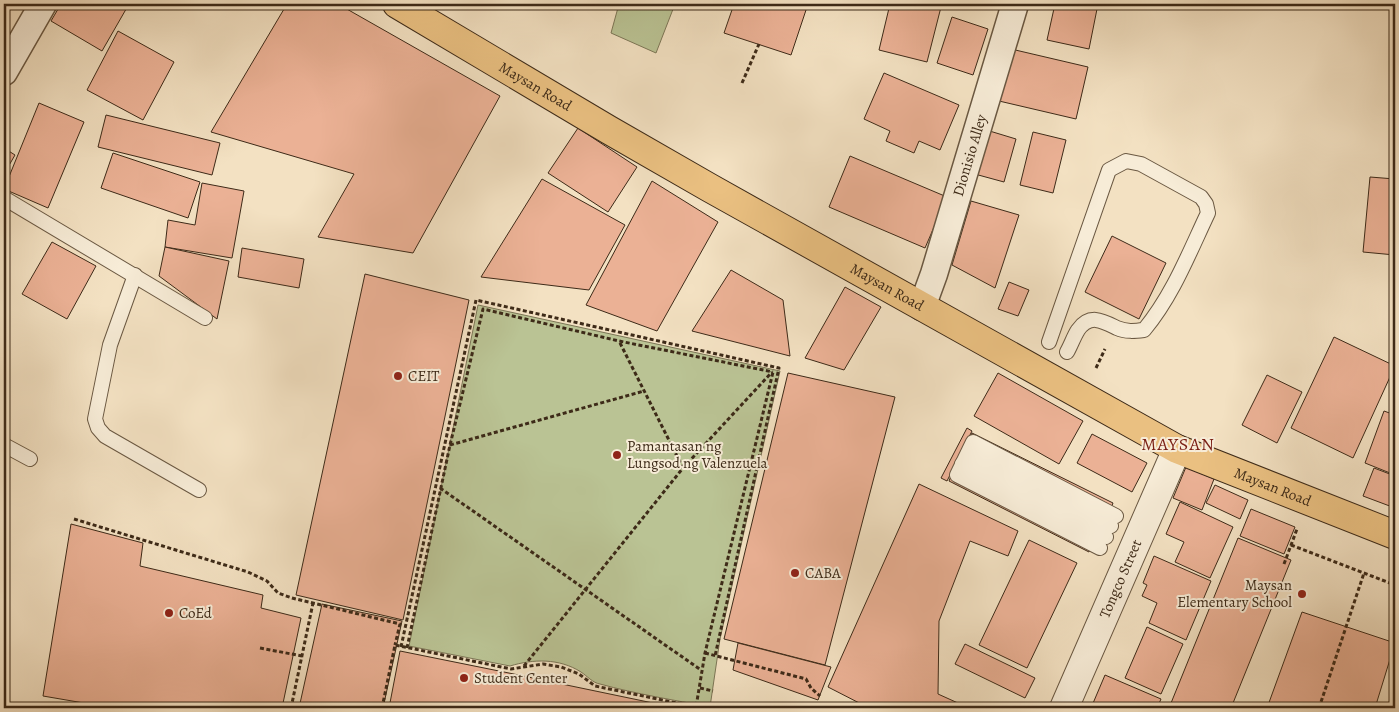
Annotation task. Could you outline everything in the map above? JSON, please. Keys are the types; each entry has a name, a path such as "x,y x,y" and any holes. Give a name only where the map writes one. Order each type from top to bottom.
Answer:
{"main road":[{"name":"Maysan Road","path":"397,4 616,134 1177,449 1395,535"}],"street":[{"path":"4,72 43,4"},
{"name":"Dionisio Alley","path":"922,307 934,274 1015,4"},
{"name":"Tongco Street","path":"1064,708 1177,449"}],"lane":[{"path":"1049,342 1109,170 1126,161 1141,164 1202,197 1208,213 1172,289 1157,314 1144,330 1131,331 1117,328 1101,320 1093,320 1078,329 1067,352"},
{"path":"4,198 205,318"},
{"path":"135,275 110,345 95,419 98,428 105,436 199,490"},
{"path":"974,442 1108,532 957,474 965,459 974,442"},
{"path":"4,445 30,459"}],"path":[{"path":"742,83 759,44"},
{"path":"402,647 476,300 779,368 715,656"},
{"path":"407,648 440,488 483,309 773,372"},
{"path":"619,340 683,468"},
{"path":"1081,395 1110,341"},
{"path":"524,666 683,468 773,372"},
{"path":"395,645 511,669 543,664 561,667 579,674 595,686 696,707 701,670 773,372"},
{"path":"450,445 644,391"},
{"path":"440,488 701,670"},
{"path":"74,519 248,572 267,581 278,593 292,598 400,624 382,708"},
{"path":"1284,564 1299,522"},
{"path":"1291,545 1395,585"},
{"path":"1319,708 1364,573"},
{"path":"290,708 313,603"},
{"path":"260,648 302,656"},
{"path":"705,653 806,680 811,688 820,696"},
{"path":"700,688 713,690"}],"green space":[{"path":"619,4 675,4 656,53 611,33"},
{"path":"478,305 780,371 720,639 710,707 641,694 597,683 573,667 555,662 537,661 510,666 409,646"}],"building":[{"path":"61,4 129,4 102,51 51,21"},
{"path":"287,4 338,4 500,96 413,253 318,237 354,174 211,132"},
{"path":"734,4 808,4 791,55 724,33"},
{"path":"890,4 928,4 941,7 927,62 879,50"},
{"path":"1055,4 1098,4 1089,49 1047,40"},
{"path":"952,17 988,29 973,75 937,63"},
{"path":"118,31 174,62 143,120 87,90"},
{"path":"1011,49 1088,67 1076,119 999,101"},
{"path":"884,73 959,105 940,150 919,141 914,153 886,141 890,131 864,119"},
{"path":"39,103 84,122 48,208 4,189"},
{"path":"106,115 220,143 212,175 98,147"},
{"path":"578,128 637,167 608,212 548,173"},
{"path":"983,129 1016,139 1004,182 971,173"},
{"path":"1033,132 1066,140 1053,193 1020,185"},
{"path":"4,148 15,155 4,174"},
{"path":"113,153 200,182 188,218 101,188"},
{"path":"850,156 947,197 925,248 829,207"},
{"path":"1370,177 1395,179 1395,255 1363,252"},
{"path":"542,179 625,225 589,290 481,277"},
{"path":"652,181 718,222 657,331 586,305"},
{"path":"202,183 244,191 232,258 165,247 168,220 195,225"},
{"path":"971,201 1019,215 995,288 952,265"},
{"path":"1112,236 1166,263 1139,319 1085,292"},
{"path":"52,242 96,266 67,319 22,294"},
{"path":"165,247 229,261 217,319 159,276"},
{"path":"242,248 304,259 299,288 238,277"},
{"path":"731,270 783,300 790,356 692,331"},
{"name":"CEIT","path":"365,274 469,300 403,620 296,595"},
{"path":"1009,282 1029,290 1018,316 998,309"},
{"path":"845,287 881,307 844,370 805,358"},
{"path":"1334,337 1395,366 1353,458 1291,428"},
{"name":"CABA","path":"788,373 895,397 825,665 724,639"},
{"path":"998,373 1083,421 1059,464 974,416"},
{"path":"1267,375 1302,392 1277,443 1242,425"},
{"path":"1384,411 1395,415 1395,475 1365,463"},
{"path":"967,428 972,431 947,481 941,478"},
{"path":"972,433 1113,503 1111,508 970,437"},
{"path":"1092,434 1147,463 1132,492 1077,463"},
{"path":"1186,467 1214,479 1202,510 1173,498"},
{"path":"1374,468 1395,476 1395,508 1363,496"},
{"path":"951,476 1092,547 1089,552 949,481"},
{"path":"919,484 1018,531 1008,556 970,541 939,621 938,694 969,708 869,708 828,687"},
{"path":"1215,485 1248,500 1240,519 1206,503"},
{"path":"1180,502 1233,527 1210,578 1175,562 1184,542 1166,534"},
{"path":"1251,509 1295,527 1284,554 1240,536"},
{"name":"CoEd","path":"71,524 143,543 140,566 263,595 261,608 301,618 282,708 113,708 43,696"},
{"path":"1238,538 1291,560 1231,708 1169,708"},
{"path":"1029,540 1077,563 1027,668 979,645"},
{"path":"1154,556 1211,581 1186,640 1149,623 1157,603 1142,596 1147,585 1143,583"},
{"path":"322,604 402,621 383,708 299,708"},
{"path":"1302,612 1395,643 1375,708 1267,708"},
{"path":"1147,627 1183,644 1161,694 1125,678"},
{"path":"738,643 831,667 818,700 733,670"},
{"path":"965,644 1035,678 1025,698 955,664"},
{"name":"Student Center","path":"400,651 504,672 677,708 389,708"},
{"path":"1105,675 1161,699 1157,708 1091,708"},
{"path":"1395,685 1395,708 1387,708"}],"place":[{"name":"CEIT","path":"398,376"},
{"name":"Pamantasan ng Lungsod ng Valenzuela","path":"617,455"},
{"name":"CABA","path":"795,573"},
{"name":"Maysan Elementary School","path":"1302,594"},
{"name":"CoEd","path":"169,613"},
{"name":"Student Center","path":"464,678"}],"district":[{"name":"MAYSAN","path":"1178,444"}]}
